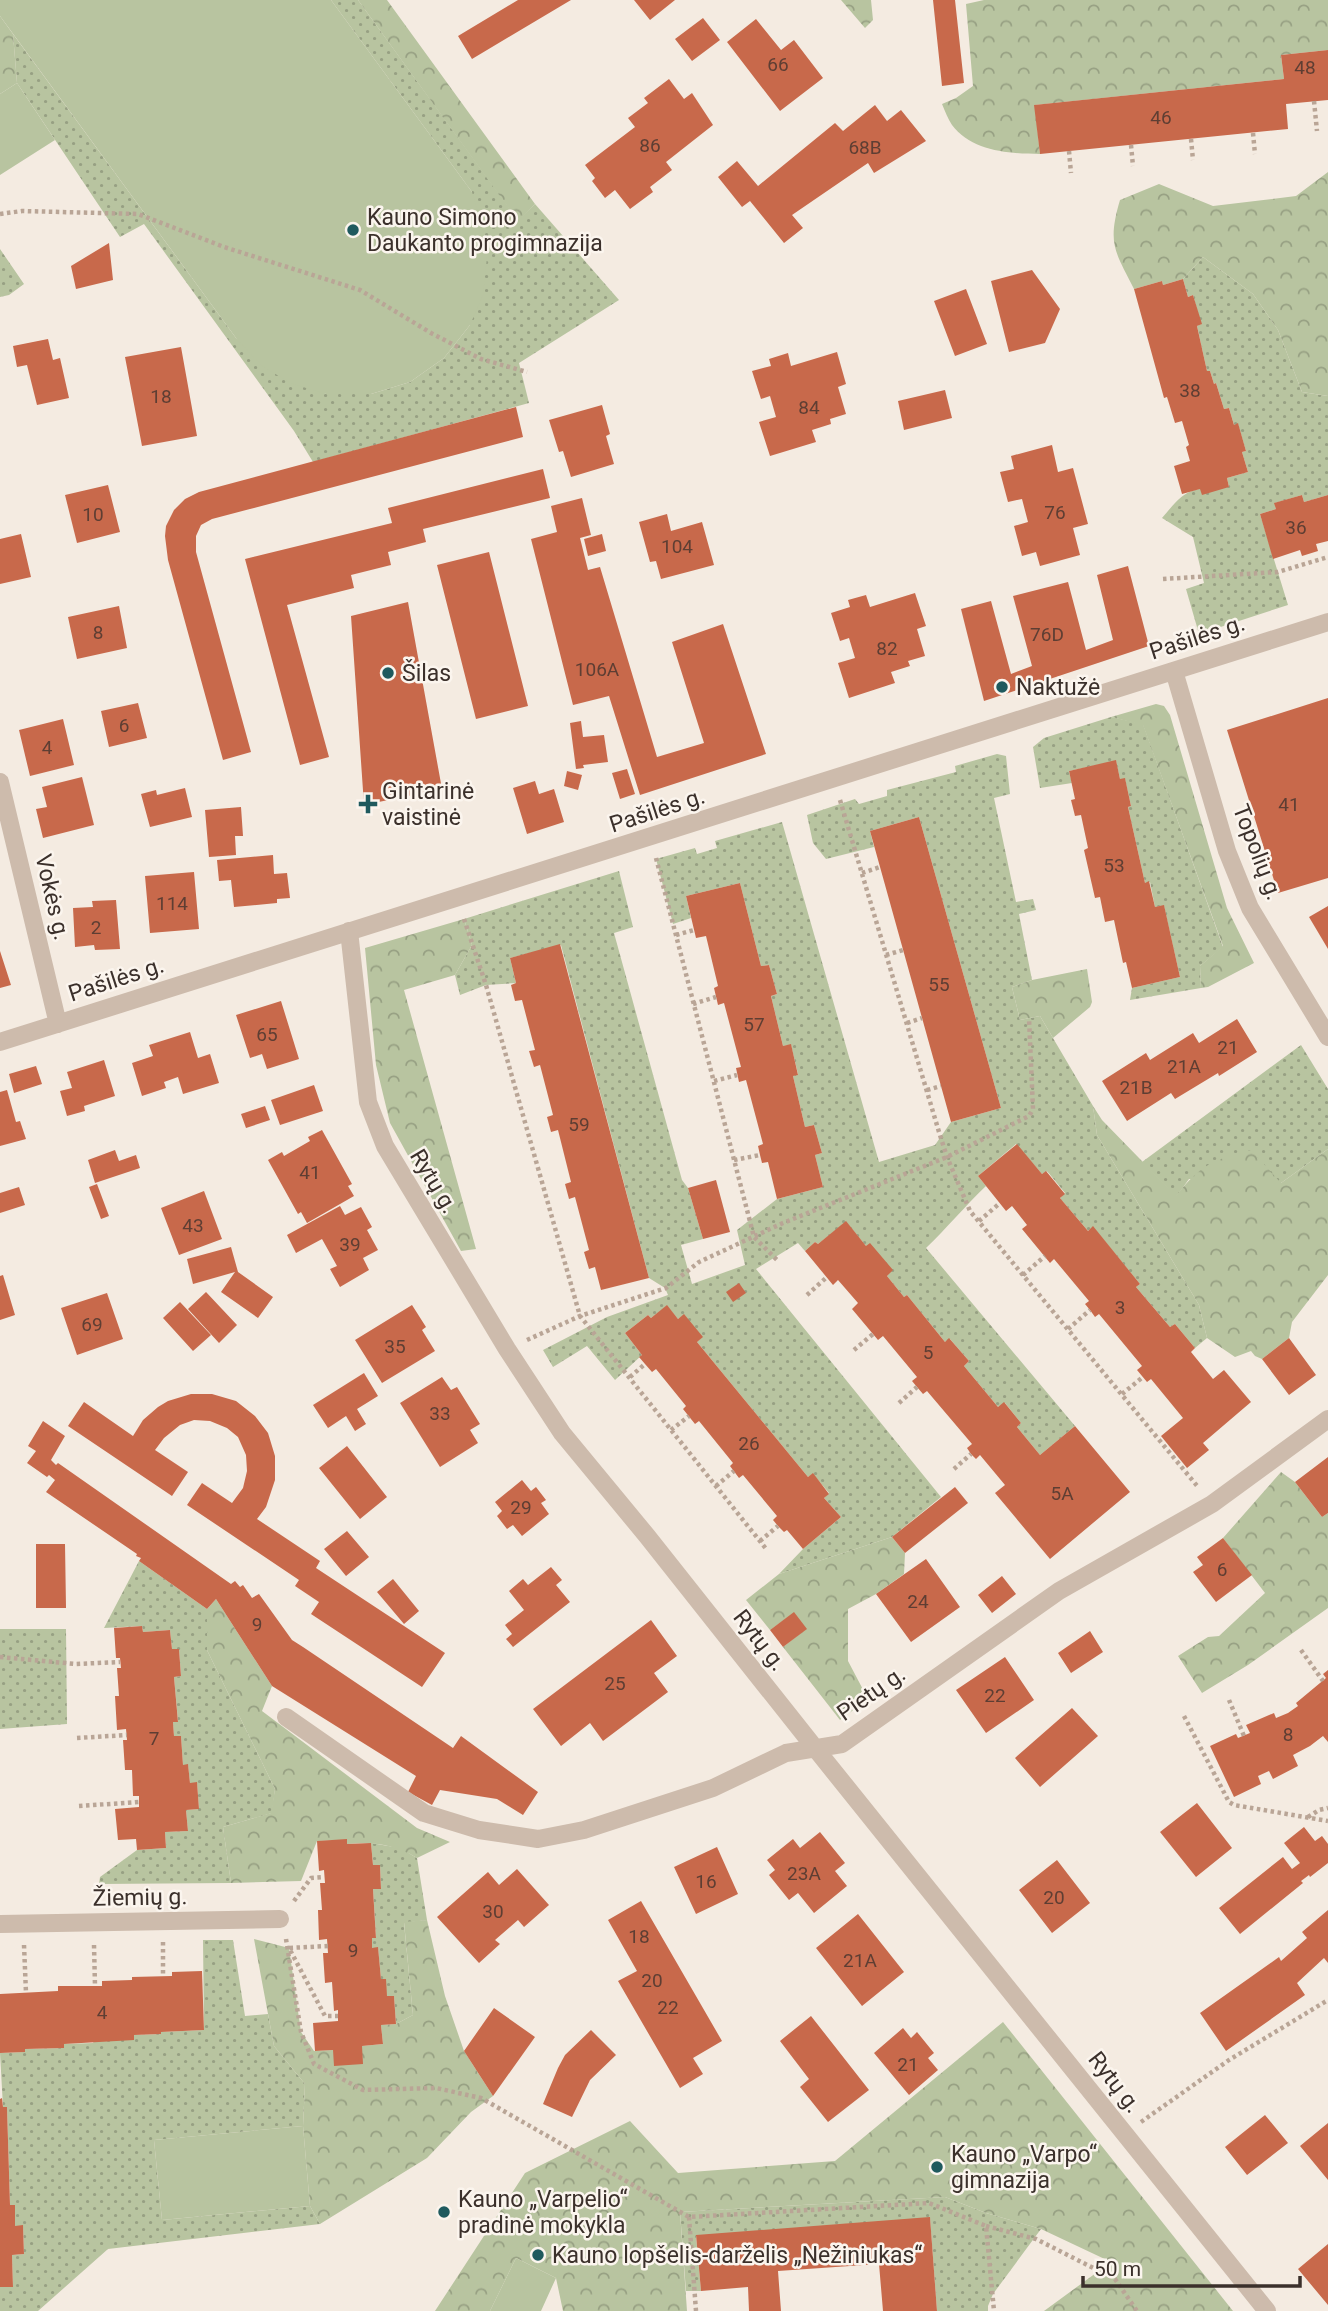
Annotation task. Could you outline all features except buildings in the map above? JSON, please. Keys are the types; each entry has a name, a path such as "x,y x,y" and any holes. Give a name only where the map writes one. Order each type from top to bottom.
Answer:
{"street":[{"name":"Pašilės g.","path":"0,1042 1328,622"},
{"name":"Topolių g.","path":"1174,671 1227,852 1250,908 1328,1037"},
{"name":"Vokės g.","path":"0,782 58,1024"},
{"name":"Rytų g.","path":"349,931 368,1102 385,1146 507,1349 562,1433 648,1536 1268,2311"},
{"name":"Pietų g.","path":"286,1717 424,1813 479,1830 538,1839 584,1830 713,1788 786,1753 842,1744 1059,1591 1212,1504 1328,1419"},
{"name":"Žiemių g.","path":"0,1924 280,1919"}],"path":[{"path":"1314,101 1317,131"},
{"path":"1253,133 1255,154"},
{"path":"1191,139 1193,160"},
{"path":"1131,145 1133,166"},
{"path":"1069,151 1071,173"},
{"path":"0,214 22,211 138,214 224,247 360,290 431,333 481,359 527,372"},
{"path":"1309,554 1311,562"},
{"path":"1163,579 1278,572 1328,557"},
{"path":"834,779 947,1157 971,1211 1212,1504"},
{"path":"651,837 754,1237 777,1260"},
{"path":"862,873 880,867"},
{"path":"457,898 486,985 580,1316 767,1550"},
{"path":"676,935 694,930"},
{"path":"886,955 903,950"},
{"path":"693,1004 716,997"},
{"path":"906,1023 922,1018"},
{"path":"507,1349 580,1316 666,1288 699,1262 947,1157 1029,1116 1033,1109 1029,1018"},
{"path":"714,1081 737,1075"},
{"path":"927,1090 941,1086"},
{"path":"734,1160 760,1155"},
{"path":"979,1221 1000,1203"},
{"path":"1023,1275 1045,1256"},
{"path":"807,1295 827,1277"},
{"path":"1068,1329 1090,1310"},
{"path":"854,1350 873,1334"},
{"path":"629,1378 645,1364"},
{"path":"1122,1394 1143,1377"},
{"path":"899,1404 917,1387"},
{"path":"671,1430 689,1416"},
{"path":"954,1469 971,1454"},
{"path":"716,1486 734,1471"},
{"path":"760,1541 778,1526"},
{"path":"1301,1650 1323,1681"},
{"path":"0,1657 76,1664 120,1662"},
{"path":"1229,1700 1244,1735"},
{"path":"1184,1716 1229,1802 1328,1821"},
{"path":"77,1738 127,1735"},
{"path":"79,1806 139,1802"},
{"path":"1308,1818 1319,1810 1328,1808"},
{"path":"324,1877 311,1878 280,1919 289,1948 302,2032 314,2064 363,2090 436,2088 481,2098 689,2217 929,2203 986,2226 1036,2239 1115,2279 1137,2311"},
{"path":"163,1921 163,1976"},
{"path":"94,1922 95,1986"},
{"path":"23,1923 26,1993"},
{"path":"289,1948 328,1946"},
{"path":"289,1948 325,2017 338,2016"},
{"path":"1125,2134 1229,2060 1328,2000"},
{"path":"689,2217 696,2311"},
{"path":"986,2226 994,2311"}],"green space":[{"name":"Kauno Simono Daukanto progimnazija","path":"0,0 331,0 472,192 488,247 483,295 470,325 444,358 410,382 371,394 326,394 290,383 261,365 236,338 0,16"},
{"path":"331,0 358,0 518,220 535,204 619,300 519,363 529,403 313,462 294,431 144,224 120,237 17,83 13,34 236,338 326,394 371,394 410,382 444,358 470,325 472,192"},
{"path":"358,0 387,0 535,204 518,221"},
{"path":"841,0 871,0 873,20 865,28"},
{"path":"984,0 1328,0 1328,50 1281,55 1284,79 1035,105 1040,154 1004,152 980,146 960,134 942,104 973,86 966,4"},
{"path":"0,16 13,34 17,83 0,94"},
{"path":"17,83 55,140 0,175 0,94"},
{"path":"1328,172 1328,396 1302,392 1278,330 1253,294 1203,257 1183,279 1163,285 1162,281 1134,289 1115,247 1114,227 1120,200 1159,184 1213,206 1296,196"},
{"path":"0,249 24,284 9,295 0,297"},
{"path":"1203,257 1253,294 1278,330 1302,392 1328,396 1328,495 1304,502 1302,495 1275,503 1276,509 1260,514 1288,605 1199,634 1186,589 1204,583 1193,537 1162,518 1184,495 1205,488 1229,487 1227,478 1248,472 1242,452 1246,451 1238,424 1234,425 1229,408 1224,409 1216,383 1214,384 1210,371 1207,371 1197,326 1201,324 1193,295 1188,297 1183,279"},
{"path":"1156,704 1164,706 1170,715 1227,908 1254,963 1208,987 1201,988 1200,966 1223,946 1143,725 1111,717"},
{"path":"1111,717 1143,724 1223,947 1200,966 1201,988 1130,1000 1132,988 1180,977 1164,906 1155,907 1150,882 1145,883 1128,807 1131,806 1125,779 1120,779 1116,761 1069,771 1072,783 1040,788 1033,747 1044,738"},
{"path":"997,754 1006,756 1010,794 994,798 1016,902 1033,899 1036,910 1019,914 1032,980 1012,987 1020,1020 1040,1016 1093,1106 1097,1135 1199,1305 1207,1338 1195,1348 1175,1324 1170,1327 1136,1287 1140,1284 1093,1227 1088,1231 1060,1198 1065,1193 1047,1171 1042,1174 1016,1144 978,1176 986,1186 926,1248 1075,1426 1040,1455 1017,1427 1021,1423 1005,1403 998,1407 964,1366 969,1361 950,1339 945,1342 907,1295 904,1297 887,1276 892,1270 866,1246 846,1222 805,1251 798,1243 756,1269 941,1497 892,1537 779,1574 803,1549 841,1517 824,1498 829,1493 813,1474 808,1477 697,1342 702,1337 684,1315 678,1319 667,1306 651,1318 648,1315 625,1333 642,1355 615,1380 587,1346 553,1367 543,1350 607,1317 668,1295 665,1288 649,1278 561,945 510,958 516,983 486,985 460,995 455,975 472,945 464,919 619,871 633,927 614,933 682,1180 688,1188 703,1239 681,1245 692,1284 745,1265 737,1230 777,1199 823,1187 815,1155 822,1153 814,1125 805,1127 793,1076 798,1074 791,1045 783,1046 771,996 777,994 769,965 761,966 740,883 686,896 691,918 673,924 656,859 695,848 697,854 717,848 715,841 782,822 879,1162 935,1145 951,1122 1001,1108 919,817 870,831 874,847 826,859 813,843 807,815 855,799 859,804 887,796 887,790 956,772 955,766"},
{"path":"464,919 472,945 455,975 404,990 476,1249 461,1251 390,1123 376,1065 365,948"},
{"path":"1087,969 1092,1002 1090,1007 1053,1038 1040,1016 1020,1020 1012,987 1032,980"},
{"path":"1301,1045 1328,1089 1328,1149 1281,1183 1189,1179 1176,1197 1142,1162"},
{"path":"1093,1106 1102,1120 1176,1196 1201,1170 1227,1157 1251,1150 1281,1183 1328,1149 1328,1275 1292,1322 1289,1338 1262,1359 1251,1351 1235,1357 1207,1338 1199,1305 1097,1135"},
{"path":"1281,1472 1295,1482 1322,1517 1328,1513 1328,1608 1248,1665 1202,1693 1178,1656 1208,1637 1219,1636 1265,1593 1223,1538"},
{"path":"892,1537 905,1553 904,1574 876,1594 848,1609 848,1661 868,1699 840,1720 783,1647 806,1629 794,1613 770,1630 746,1600 779,1574"},
{"path":"139,1561 207,1609 207,1650 275,1789 272,1813 223,1827 231,1883 99,1884 100,1877 137,1850 166,1848 165,1832 188,1831 186,1810 199,1809 197,1783 190,1783 188,1765 183,1765 181,1736 174,1736 173,1722 178,1721 174,1677 181,1676 179,1649 172,1649 170,1630 143,1632 142,1626 104,1628"},
{"path":"216,1599 272,1686 262,1711 417,1828 450,1842 417,1858 384,1845 347,1844 347,1840 317,1841 301,1881 231,1883 223,1827 271,1813 275,1789 207,1650 207,1609"},
{"path":"0,1629 66,1629 67,1724 0,1729"},
{"path":"371,1843 400,1848 417,1858 427,1920 404,1923 413,2015 396,2024 394,1996 387,1996 381,1979 378,1948 372,1948 372,1938 376,1937 373,1889 381,1888 380,1865 373,1865"},
{"path":"427,1920 445,1996 464,2051 493,2096 471,2112 427,2158 320,2224 310,2206 303,2126 305,2084 274,2046 254,1939 289,1948 301,2032 314,2051 333,2050 362,2064 362,2046 383,2044 381,2025 396,2024 413,2015 404,1922"},
{"path":"203,1940 233,1940 245,2016 268,2014 274,2046 305,2084 303,2126 154,2140 162,2220 310,2206 320,2224 108,2249 38,2311 0,2311 0,2287 13,2287 12,2255 24,2254 23,2226 15,2226 10,2205 7,2107 3,2107 0,2053 64,2048 64,2044 93,2043 134,2035 204,2030"},
{"name":"Kauno „Varpo“ gimnazija","path":"1003,2022 1233,2311 1044,2311 1111,2262 1041,2229 986,2213 945,2197 680,2212 687,2311 563,2311 556,2278 516,2258 490,2311 435,2311 525,2173 630,2121 678,2173 835,2161"},
{"path":"303,2126 310,2206 162,2220 154,2140"},
{"path":"945,2197 986,2213 1041,2229 993,2294 988,2311 937,2311 930,2218 696,2236 701,2291 686,2291 680,2212"},
{"path":"516,2258 556,2278 541,2311 490,2311"}],"place":[{"name":"Kauno Simono Daukanto progimnazija","path":"353,230"},
{"name":"Šilas","path":"388,673"},
{"name":"Naktužė","path":"1002,687"},
{"name":"Gintarinė vaistinė","path":"368,804"},
{"name":"Kauno „Varpo“ gimnazija","path":"937,2167"},
{"name":"Kauno „Varpelio“ pradinė mokykla","path":"444,2212"},
{"name":"Kauno lopšelis-darželis „Nežiniukas“","path":"538,2255"}]}
